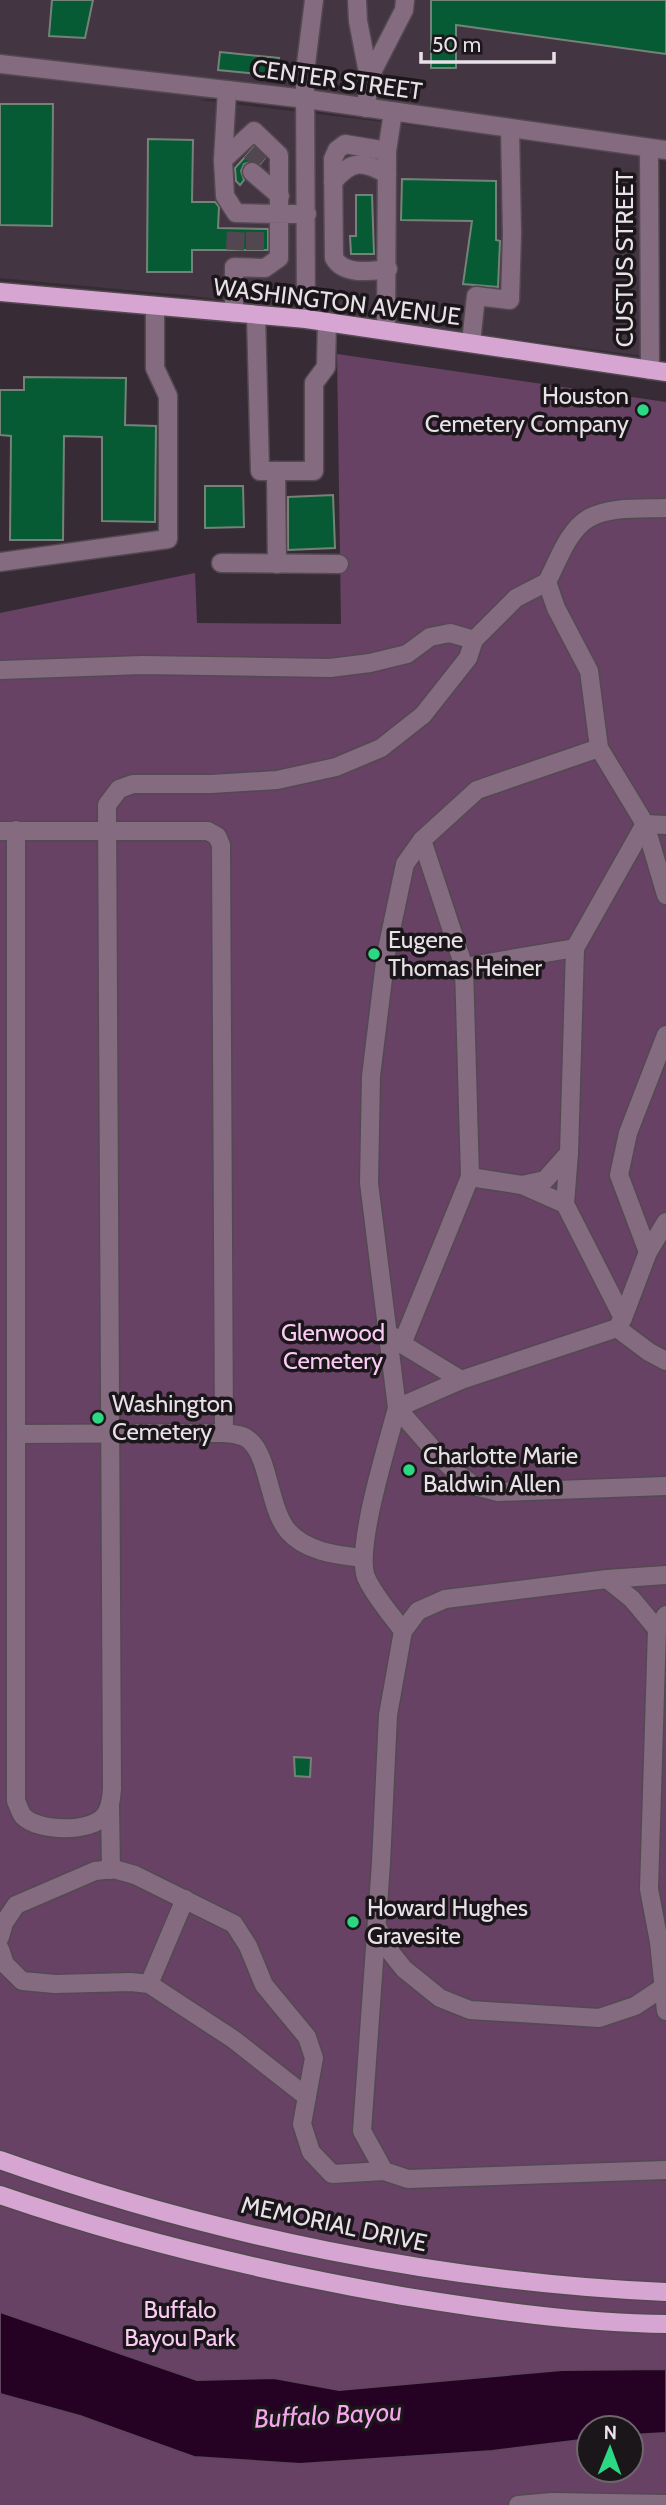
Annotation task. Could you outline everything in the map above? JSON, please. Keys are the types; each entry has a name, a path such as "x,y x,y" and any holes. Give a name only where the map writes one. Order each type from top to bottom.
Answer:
{"main road":[{"name":"WASHINGTON AVENUE","path":"0,292 306,319 658,371"},
{"name":"MEMORIAL DRIVE","path":"0,2160 137,2204 359,2257 460,2274 558,2285 666,2292"},
{"path":"0,2195 236,2264 355,2288 530,2314 666,2324"}],"street":[{"path":"306,319 305,72 314,0"},
{"path":"357,0 358,21 369,78 366,107"},
{"path":"369,78 404,10 405,0"},
{"name":"CENTER STREET","path":"0,64 306,99 658,149"},
{"path":"227,90 256,169 279,258 265,268 255,259 235,258 234,313"},
{"path":"386,330 387,151 393,111"},
{"path":"471,343 476,296 510,300 510,128"},
{"path":"387,151 350,143 340,146 333,159 333,181 334,258 337,263 345,270 373,271 388,268"},
{"name":"CUSTUS STREET","path":"658,149 658,371"},
{"path":"333,181 345,169 355,164 369,165 387,174"},
{"path":"256,169 255,221 236,221 225,195 256,169 307,168"},
{"path":"256,169 307,214"},
{"path":"0,562 168,538 168,396 155,368 155,306"},
{"path":"256,314 260,471 314,471 314,383 326,367 327,322"},
{"path":"276,471 277,564"},
{"path":"111,1870 107,805 119,789 133,784 211,785 277,780 335,767 381,748 423,715 468,657 474,640 516,598 547,582 571,536 589,518 618,510 666,508"},
{"path":"221,563 339,565"},
{"path":"547,582 556,608 589,671 599,748 645,824 666,895"},
{"path":"0,670 144,664 330,668 370,663 407,654 430,636 450,633 474,640"},
{"path":"403,1630 366,1577 363,1558 366,1534 397,1408 369,1182 370,1076 386,954 405,864 422,840 477,790 599,748"},
{"path":"645,824 666,825"},
{"path":"645,824 575,948 565,1204 620,1323 649,1352 666,1361"},
{"path":"110,1805 104,1817 92,1826 74,1828 39,1825 24,1816 16,1801 16,1434 8,831 208,831 217,836 221,845 224,1433"},
{"path":"402,1344 470,1177 464,967 422,840"},
{"path":"464,967 575,948"},
{"path":"648,1252 619,1175 628,1133 666,1035"},
{"path":"522,1185 545,1180 569,1153"},
{"path":"470,1177 522,1185 565,1204"},
{"path":"397,1408 461,1380 620,1323 648,1252 666,1222"},
{"path":"388,1330 402,1344 461,1380"},
{"path":"397,1408 438,1455 475,1486 498,1492 666,1486"},
{"path":"16,1434 238,1435 250,1440 257,1449 279,1517 290,1534 308,1546 336,1555 363,1558"},
{"path":"384,2171 362,2131 377,1926 388,1715 403,1630 418,1611 445,1600 607,1579 666,1575"},
{"path":"607,1579 662,1622 658,1889 666,2011"},
{"path":"0,1937 4,1923 16,1905 95,1871 111,1870 135,1875 234,1924 248,1946 264,1985 307,2037 314,2058 302,2124 311,2151 332,2174 384,2171 408,2179 666,2170"},
{"path":"149,1984 185,1899"},
{"path":"377,1926 388,1949 404,1969 440,1998 470,2010 599,2018 635,2006 665,1986"},
{"path":"0,1950 5,1964 22,1981 55,1984 149,1984 233,2039 307,2097"},
{"path":"518,2505 552,2502 666,2504"}],"shaded area":[{"path":"0,0 666,0 666,142 298,91 199,100 642,153 643,356 193,296 0,278"}],"green space":[{"name":"Glenwood Cemetery","path":"337,354 666,402 666,2505 0,2505 0,613 195,573 197,623 341,624"}],"water":[{"name":"Buffalo Bayou","path":"0,2312 197,2380 274,2378 339,2390 562,2370 666,2369 666,2433 645,2434 645,2414 575,2414 575,2441 492,2451 300,2464 194,2457 80,2416 0,2394"}],"building":[{"path":"52,0 93,0 85,38 49,36"},
{"path":"431,0 666,0 666,54 456,25 456,68 431,68"},
{"path":"220,52 279,58 277,76 218,70"},
{"path":"0,104 53,104 52,226 0,225"},
{"path":"148,139 193,140 192,202 215,202 219,207 218,228 268,229 268,250 192,250 192,272 147,272"},
{"path":"254,147 265,158 260,164 253,161 244,164 241,171 244,180 240,185 236,181 235,168"},
{"path":"402,179 496,181 496,240 500,241 498,287 463,284 472,221 401,220"},
{"path":"356,195 372,195 374,254 351,254 350,236 356,236"},
{"path":"24,377 126,378 125,425 156,426 155,522 102,521 102,437 64,436 63,540 10,540 11,436 0,435 0,390 24,390"},
{"path":"205,486 243,486 244,527 205,528"},
{"path":"333,495 335,548 288,550 288,497"},
{"path":"294,1757 311,1758 310,1777 295,1776"}],"tunnel":[{"path":"250,151 262,162"},
{"path":"235,250 236,228"},
{"path":"255,228 255,250"}],"place":[{"name":"Houston Cemetery Company","path":"643,410"},
{"name":"Eugene Thomas Heiner","path":"374,954"},
{"name":"Washington Cemetery","path":"98,1418"},
{"name":"Charlotte Marie Baldwin Allen","path":"409,1470"},
{"name":"Howard Hughes Gravesite","path":"353,1922"}],"park label":[{"name":"Buffalo Bayou Park","path":"180,2324"}]}
